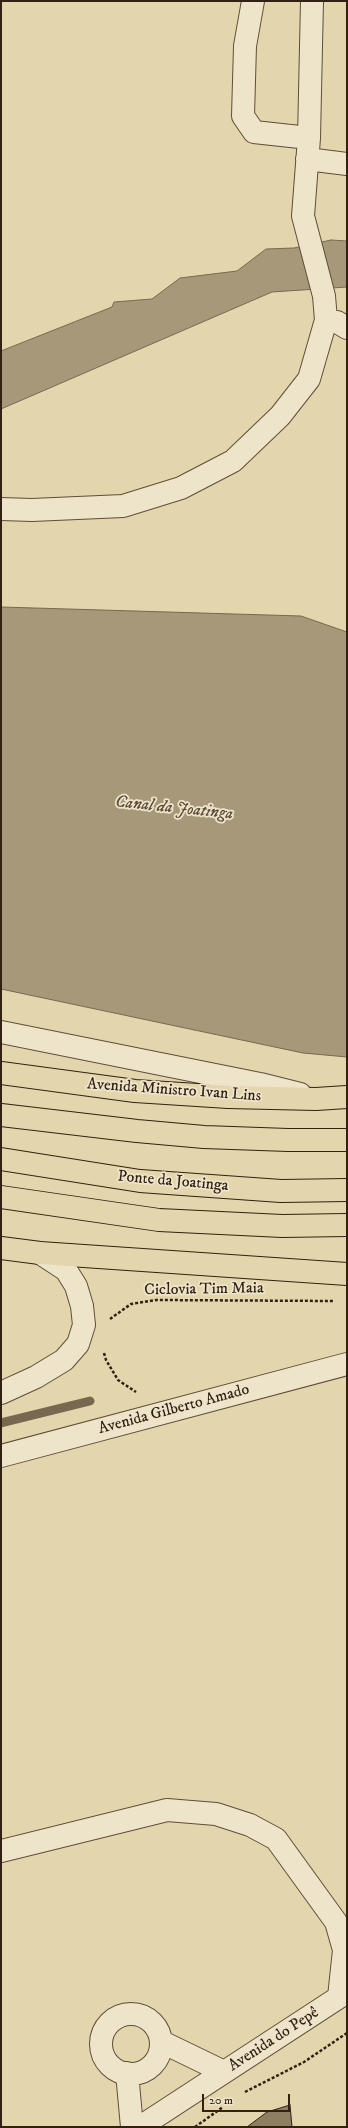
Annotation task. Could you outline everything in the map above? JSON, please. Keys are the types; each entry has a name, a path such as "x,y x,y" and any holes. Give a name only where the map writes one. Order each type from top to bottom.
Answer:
{"main road":[{"name":"Avenida Ministro Ivan Lins","path":"1,1073 136,1091 228,1097 316,1099 347,1097"},
{"path":"4,1115 136,1131 204,1137 288,1140 347,1140"},
{"name":"Ponte da Joatinga","path":"1,1159 140,1182 281,1191 347,1190"},
{"path":"1,1197 159,1220 282,1226 347,1225"},
{"path":"1,1248 40,1253 347,1274"}],"street":[{"path":"253,1 245,46 243,116 254,132 308,149 347,164"},
{"path":"1,509 32,510 123,506 181,488 233,461 280,416 309,379 326,320 324,296 303,216 308,149 312,1"},
{"path":"326,320 337,322 347,328"},
{"path":"1,1032 260,1084 316,1099"},
{"path":"1,1393 36,1377 64,1360 78,1344 84,1325 82,1306 76,1286 66,1270 40,1253"},
{"name":"Avenida Gilberto Amado","path":"1,1456 347,1364"},
{"path":"1,1851 167,1810 216,1814 250,1825 276,1839 336,1922 344,1950 343,1995"},
{"name":"Avenida do Pepê","path":"140,2127 343,1995"},
{"path":"128,2014 138,2014 154,2024 160,2033 162,2042 158,2056 149,2068 140,2072 127,2073 112,2066 106,2059 102,2050 102,2040 105,2030 111,2022 128,2014"},
{"path":"162,2042 224,2072"},
{"path":"127,2073 132,2127"}],"path":[{"name":"Ciclovia Tim Maia","path":"107,1321 131,1304 156,1300 339,1302"},
{"path":"103,1348 106,1360 118,1380 137,1392"},
{"path":"239,2095 304,2062 347,2034"},
{"path":"195,2127 226,2104"}],"water":[{"path":"331,240 347,241 347,287 272,292 1,409 1,351 112,307 114,302 152,299 180,278 237,271 266,249 294,248"},
{"name":"Canal da Joatinga","path":"1,607 301,616 347,632 347,1057 303,1053 1,989"}],"building":[{"path":"290,2105 292,2127 247,2127 267,2112"}],"waterway":[{"path":"1,1423 90,1401"}]}
